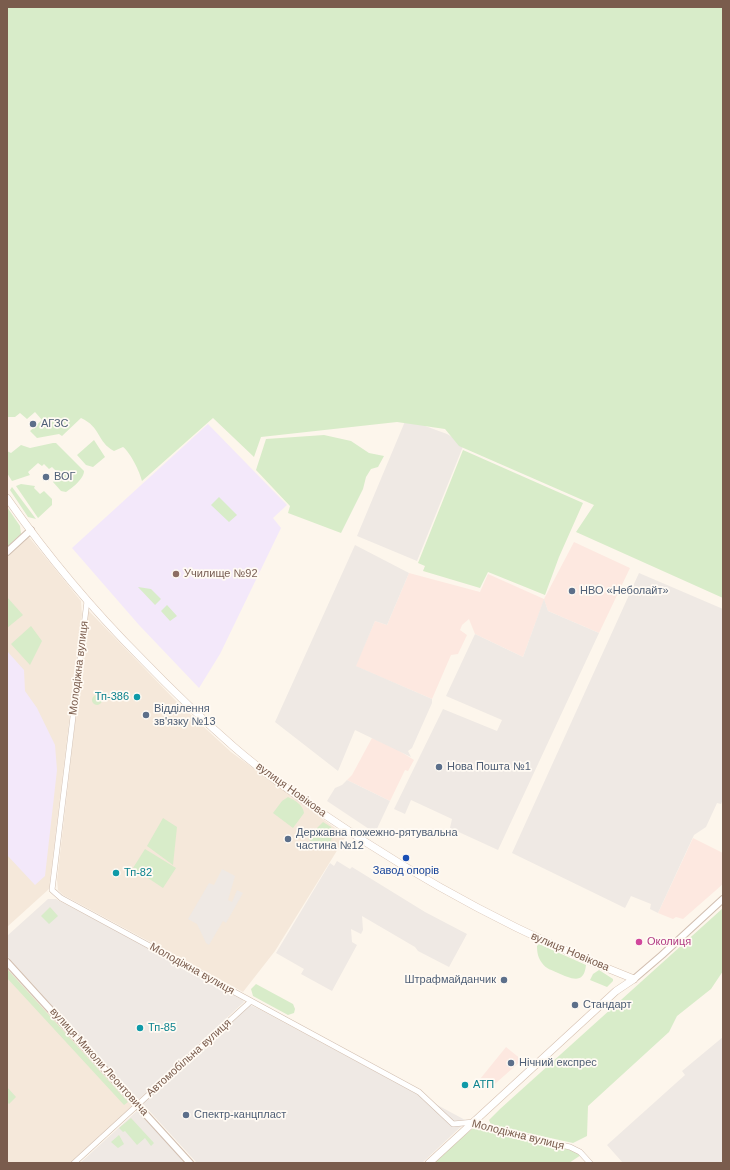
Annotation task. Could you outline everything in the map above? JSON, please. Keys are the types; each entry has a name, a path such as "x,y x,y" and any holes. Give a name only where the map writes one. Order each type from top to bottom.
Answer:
{"main road":[{"name":"вулиця Новікова","path":"7,498 19,516 87,601 177,694 234,748 288,789 372,848 443,890 500,921 583,959 634,979"},
{"path":"429,1163 616,991 634,979"}],"street":[{"path":"7,552 30,530"},
{"name":"Молодіжна вулиця","path":"87,601 52,890 61,898 419,1092 453,1124 474,1122 490,1129 570,1147 580,1152 590,1163"},
{"path":"634,979 723,900"},
{"name":"вулиця Миколи Леонтовича","path":"7,962 190,1163"},
{"name":"Автомобільна вулиця","path":"74,1163 251,1002"}],"shaded area":[{"path":"406,419 447,434 464,444 417,561 357,536"},
{"name":"Училище №92","path":"208,424 287,505 273,518 281,528 220,654 199,688 139,625 72,548"},
{"path":"29,537 81,601 82,615 49,889 7,927 7,557"},
{"path":"574,542 630,568 599,633 548,611 544,600 523,657 475,634 469,619 462,625 460,630 467,635 458,654 451,655 432,699 355,666 375,621 387,625 409,573 480,592 488,574 544,599"},
{"path":"355,545 409,573 387,625 375,621 356,666 432,699 432,703 412,748 408,751 411,757 355,730 338,771 275,722"},
{"path":"639,573 723,609 723,799 721,804 717,803 706,827 694,835 658,913 650,909 651,904 631,896 625,908 512,853"},
{"path":"544,599 548,611 599,633 498,850 450,828 452,819 411,800 405,814 394,809 443,709 497,731 502,720 446,696 475,634 523,657"},
{"path":"88,610 178,703 231,752 346,836 275,951 243,992 63,895 58,890 57,880"},
{"path":"7,651 24,670 25,691 37,708 55,745 57,770 45,876 35,885 7,855"},
{"path":"372,738 395,748 414,760 408,771 405,770 390,801 347,780 352,775"},
{"path":"347,780 390,801 375,833 327,801 335,788 342,785"},
{"path":"693,838 723,853 723,884 683,919 676,917 673,919 658,913"},
{"path":"337,861 350,869 352,867 425,912 467,934 449,967 418,951 415,947 362,916 363,930 361,934 351,929 352,942 357,945 332,991 301,974 304,969 276,953 330,863 334,866"},
{"path":"222,869 235,876 228,900 232,902 237,890 243,893 226,923 223,921 209,945 206,943 197,924 188,919 209,883 214,885"},
{"path":"48,899 56,899 240,996 244,1002 138,1100 7,956 7,936"},
{"path":"7,967 133,1106 70,1163 7,1163"},
{"path":"250,1005 467,1121 422,1163 197,1163 143,1104"},
{"path":"723,1037 723,1163 623,1163 607,1145 685,1075 682,1071"},
{"path":"506,1047 522,1060 488,1090 476,1084"},
{"path":"138,1110 186,1163 80,1163"}],"green space":[{"path":"7,7 723,7 723,598 576,532 594,505 459,446 445,429 397,422 261,437 254,457 213,418 142,481 129,453 123,447 114,451 104,443 92,426 81,418 62,436 59,434 37,438 30,431 42,420 35,412 27,419 20,413 15,417 7,417"},
{"path":"324,435 351,441 369,453 384,456 378,467 371,469 366,477 363,489 341,533 288,513 290,506 256,470 266,439"},
{"path":"94,440 105,457 93,467 86,465 77,455"},
{"path":"56,443 84,471 80,480 74,486 66,492 61,491 53,482 60,475 52,467 49,469 44,464 42,466 38,463 28,472 30,475 12,481 7,473 7,451 11,453 21,445 30,448"},
{"path":"463,450 583,503 559,557 545,595 488,572 480,588 423,571 425,566 418,563"},
{"path":"21,484 35,486 34,488 40,494 44,491 52,499 52,505 38,518 16,486"},
{"path":"12,487 36,519 28,517 10,490"},
{"path":"219,497 237,515 229,522 211,505"},
{"path":"7,507 20,526 21,534 7,547"},
{"path":"138,587 151,589 161,599 155,605"},
{"path":"7,597 23,615 7,628"},
{"path":"167,605 177,616 170,621 161,611"},
{"path":"31,626 42,641 30,665 11,644"},
{"path":"97,695 102,700 97,705 92,700"},
{"path":"288,797 300,805 304,813 293,828 273,813 282,801"},
{"path":"163,818 177,827 173,865 147,846"},
{"path":"323,822 331,827 332,831 331,840 324,850 308,839"},
{"path":"145,849 176,868 163,888 133,868"},
{"path":"50,907 58,916 49,924 41,916"},
{"path":"723,908 723,971 711,989 677,1016 669,1032 588,1106 587,1136 573,1143 491,1125 489,1120 500,1109"},
{"path":"539,944 586,965 585,972 582,976 576,979 567,977 545,967 538,955 537,946"},
{"path":"7,969 128,1102 124,1105 7,978"},
{"path":"599,970 613,979 607,987 590,980 593,974"},
{"path":"256,984 293,1004 295,1009 294,1013 288,1015 253,996 251,989"},
{"path":"7,1087 16,1097 9,1104 7,1102"},
{"path":"131,1118 154,1143 151,1146 145,1138 137,1145 125,1131 123,1132 119,1128"},
{"path":"478,1127 488,1132 572,1150 581,1155 569,1163 432,1163 472,1129"},
{"path":"119,1135 124,1144 118,1148 111,1142"}],"place":[{"name":"АГЗС","path":"33,424"},
{"name":"ВОГ","path":"46,477"},
{"name":"Училище №92","path":"176,574"},
{"name":"НВО «Неболайт»","path":"572,591"},
{"name":"Тп-386","path":"137,697"},
{"name":"Відділення зв'язку №13","path":"146,715"},
{"name":"Нова Пошта №1","path":"439,767"},
{"name":"Державна пожежно-рятувальна частина №12","path":"288,839"},
{"name":"Завод опорів","path":"406,858"},
{"name":"Тп-82","path":"116,873"},
{"name":"Околиця","path":"639,942"},
{"name":"Штрафмайданчик","path":"504,980"},
{"name":"Стандарт","path":"575,1005"},
{"name":"Тп-85","path":"140,1028"},
{"name":"Нічний експрес","path":"511,1063"},
{"name":"АТП","path":"465,1085"},
{"name":"Спектр-канцпласт","path":"186,1115"}]}
